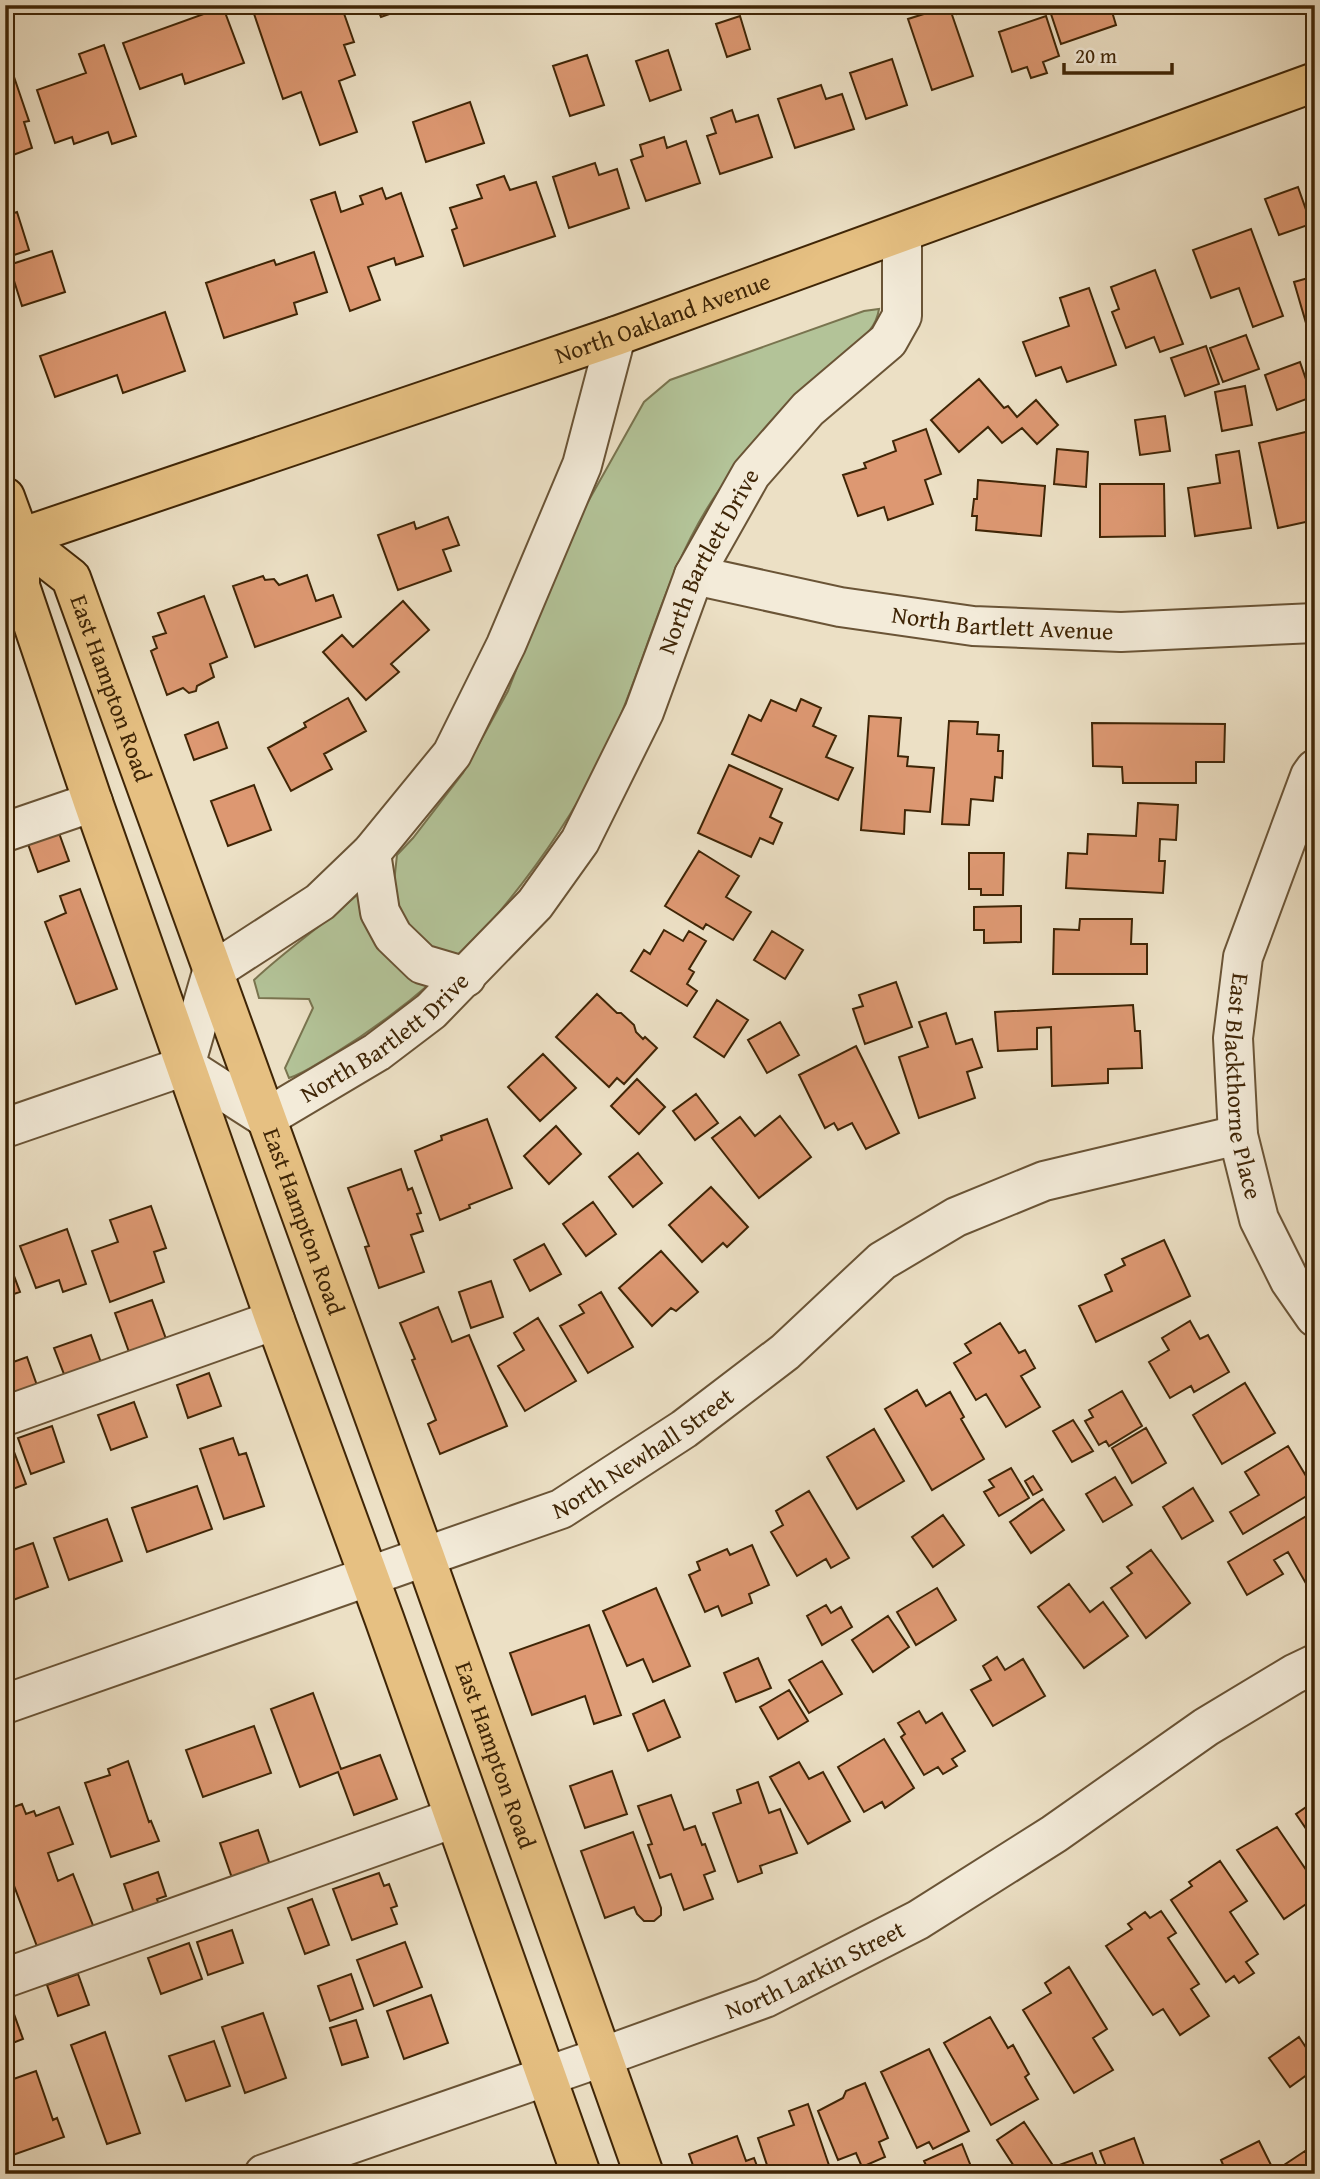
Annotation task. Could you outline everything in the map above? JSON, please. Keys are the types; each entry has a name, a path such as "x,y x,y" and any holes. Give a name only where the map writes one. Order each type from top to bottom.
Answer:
{"main road":[{"name":"North Oakland Avenue","path":"13,541 616,336 1315,82"},
{"path":"5,497 13,541"},
{"name":"East Hampton Road","path":"13,541 20,586 93,802 275,1320 581,2174"},
{"name":"East Hampton Road","path":"13,541 71,578 425,1557 644,2174"}],"street":[{"name":"North Bartlett Drive","path":"266,1118 377,1052 431,1011 535,904 580,841 644,712 694,575 751,474 808,409 888,341 902,316 902,234"},
{"path":"185,1066 212,972 320,902 371,853 452,754 506,645 582,465 616,336"},
{"name":"North Bartlett Avenue","path":"694,575 840,607 973,626 1121,632 1315,623"},
{"name":"East Blackthorne Place","path":"1315,769 1310,776 1243,957 1233,1038 1238,1135 1259,1219 1290,1281 1315,1317"},
{"path":"5,832 93,802"},
{"path":"371,853 380,912 393,936 422,964 466,977"},
{"path":"185,1066 266,1118"},
{"path":"5,1128 185,1066"},
{"name":"North Newhall Street","path":"5,1704 561,1509 684,1429 785,1352 882,1261 956,1217 1044,1181 1238,1135"},
{"path":"5,1416 275,1320"},
{"name":"North Larkin Street","path":"264,2174 765,1998 918,1920 1054,1834 1206,1727 1315,1664"},
{"path":"5,1978 454,1818"}],"green space":[{"path":"879,309 875,323 867,334 792,402 746,454 717,493 683,553 610,740 579,799 544,855 504,907 460,957 435,951 415,938 401,916 394,883 397,855 463,773 508,691 566,541 644,402 670,380 864,311"},
{"path":"368,885 433,981 358,1038 311,1068 289,1078 285,1068 313,1008 309,999 259,998 254,980"}],"building":[{"path":"251,5 341,5 354,42 344,45 355,75 339,81 357,132 320,145 301,92 283,99"},
{"path":"376,5 415,5 381,17"},
{"path":"602,5 626,5 605,13"},
{"path":"954,5 981,5 982,6 957,14"},
{"path":"1048,5 1110,5 1116,25 1061,44"},
{"path":"949,6 973,76 932,90 908,19"},
{"path":"223,7 244,63 185,84 182,74 140,89 123,43"},
{"path":"740,16 750,49 727,57 716,24"},
{"path":"1046,16 1059,56 1043,62 1047,73 1031,78 1027,67 1012,72 999,32"},
{"path":"104,45 136,136 112,144 108,132 74,144 72,137 55,143 37,90 86,73 79,54"},
{"path":"668,50 681,90 650,101 636,61"},
{"path":"587,55 604,105 570,116 553,66"},
{"path":"892,59 907,105 866,119 850,73"},
{"path":"13,74 29,121 24,122 32,148 5,158 5,77"},
{"path":"821,85 826,99 842,94 854,129 795,148 778,99"},
{"path":"470,102 484,143 426,162 413,122"},
{"path":"732,110 736,122 758,115 772,157 720,174 707,136 716,133 711,118"},
{"path":"664,137 667,148 686,141 700,183 646,201 631,160 643,156 640,145"},
{"path":"595,163 599,175 617,169 629,208 569,228 553,177"},
{"path":"504,176 510,190 536,182 555,236 464,266 452,230 457,228 450,208 482,198 477,185"},
{"path":"1298,187 1311,224 1279,235 1265,199"},
{"path":"382,188 386,199 401,193 423,256 396,265 394,258 368,267 380,300 350,311 311,200 335,192 341,212 363,204 360,196"},
{"path":"17,212 29,250 5,258 5,216"},
{"path":"1251,229 1283,316 1253,327 1239,288 1211,298 1193,250"},
{"path":"52,251 65,292 22,306 9,265"},
{"path":"314,252 327,292 294,303 297,314 224,338 206,283 274,260 276,265"},
{"path":"1155,270 1183,344 1160,352 1154,337 1126,348 1112,312 1119,309 1111,287"},
{"path":"1315,276 1315,321 1306,323 1294,282"},
{"path":"1089,288 1116,365 1067,382 1061,367 1036,376 1023,342 1069,326 1060,298"},
{"path":"165,312 185,371 123,393 117,375 55,397 40,356"},
{"path":"1246,335 1259,369 1223,382 1210,348"},
{"path":"1206,346 1219,384 1185,396 1171,358"},
{"path":"1300,362 1312,397 1277,410 1265,375"},
{"path":"979,379 1004,408 1008,406 1017,417 1036,400 1058,425 1037,444 1022,428 1002,443 988,427 959,452 931,420"},
{"path":"1245,386 1252,425 1222,431 1215,392"},
{"path":"1165,416 1170,451 1140,455 1135,420"},
{"path":"926,429 941,474 925,480 933,504 888,520 884,507 858,516 843,475 866,468 864,463 896,451 893,441"},
{"path":"1314,430 1315,520 1278,528 1259,443"},
{"path":"1057,449 1088,452 1086,487 1054,484"},
{"path":"1239,451 1251,528 1195,536 1188,488 1220,483 1216,455"},
{"path":"978,480 1045,486 1041,536 976,530 977,516 972,516 974,499 977,499"},
{"path":"1100,484 1164,484 1165,536 1100,537"},
{"path":"448,517 459,545 443,550 451,571 398,590 378,535 414,522 416,529"},
{"path":"307,575 316,601 333,595 341,617 255,647 233,586 263,576 265,580 274,579 279,585"},
{"path":"204,596 227,657 210,664 214,677 197,686 196,691 189,693 183,688 167,695 151,651 157,648 153,637 166,633 158,613"},
{"path":"403,601 429,630 391,664 399,672 366,700 323,652 342,635 353,647"},
{"path":"348,698 366,731 324,754 332,769 291,791 268,748 306,727 304,723"},
{"path":"801,699 821,708 813,726 836,736 826,757 853,768 838,800 732,754 749,715 761,721 771,700 796,711"},
{"path":"869,716 901,718 898,756 908,757 907,766 934,768 930,812 905,810 904,834 861,830"},
{"path":"949,721 978,722 977,734 999,735 998,751 1003,751 1002,778 995,777 993,801 971,799 969,825 942,824"},
{"path":"218,722 227,748 194,760 185,735"},
{"path":"1092,723 1225,724 1224,762 1196,762 1196,783 1123,783 1122,767 1093,766"},
{"path":"729,765 782,789 770,817 782,823 773,844 760,838 751,857 698,833"},
{"path":"254,785 271,830 228,846 211,801"},
{"path":"5,790 13,812 5,815"},
{"path":"1138,803 1178,805 1176,840 1160,839 1159,861 1165,861 1163,893 1066,888 1068,853 1087,854 1088,834 1136,836"},
{"path":"59,833 69,861 38,872 28,844"},
{"path":"699,851 739,876 726,897 751,912 733,940 706,924 703,929 665,906"},
{"path":"969,853 1004,853 1003,895 981,895 981,889 969,889"},
{"path":"80,889 117,989 76,1004 45,922 66,913 60,896"},
{"path":"1021,906 1021,942 984,943 984,930 974,930 974,907"},
{"path":"1080,919 1132,919 1131,944 1147,944 1147,974 1053,974 1054,929 1079,930"},
{"path":"664,930 683,941 689,931 706,941 689,969 694,972 687,984 697,991 687,1006 631,971 644,950 650,954"},
{"path":"772,931 803,950 785,979 754,960"},
{"path":"896,982 912,1027 865,1044 853,1009 863,1006 859,995"},
{"path":"597,994 634,1025 636,1032 643,1039 645,1037 657,1048 624,1084 617,1078 609,1087 556,1037"},
{"path":"5,999 11,1016 5,1018"},
{"path":"717,1000 748,1020 724,1057 694,1037"},
{"path":"1133,1005 1135,1031 1140,1031 1142,1068 1108,1069 1108,1083 1052,1086 1051,1027 1037,1028 1037,1049 998,1051 995,1012"},
{"path":"946,1013 956,1044 972,1039 982,1067 967,1072 975,1098 919,1118 899,1057 928,1047 919,1022"},
{"path":"780,1022 799,1055 767,1073 748,1040"},
{"path":"856,1046 899,1133 866,1149 852,1123 838,1130 834,1123 825,1128 799,1075"},
{"path":"543,1054 576,1088 540,1121 508,1087"},
{"path":"637,1079 665,1107 639,1134 611,1106"},
{"path":"696,1094 718,1123 695,1140 673,1111"},
{"path":"780,1116 811,1157 759,1198 712,1138 740,1117 755,1136"},
{"path":"487,1119 512,1188 440,1220 415,1151 442,1140 441,1136"},
{"path":"556,1126 581,1154 549,1184 524,1156"},
{"path":"638,1153 662,1183 633,1207 609,1177"},
{"path":"401,1169 408,1190 412,1188 421,1213 417,1214 423,1231 411,1235 424,1272 379,1288 365,1247 369,1246 348,1188"},
{"path":"711,1187 748,1227 727,1247 723,1243 702,1262 669,1225"},
{"path":"593,1202 616,1234 586,1256 563,1224"},
{"path":"151,1206 166,1248 154,1252 164,1282 110,1302 92,1251 118,1242 110,1220"},
{"path":"67,1229 86,1284 63,1292 59,1280 36,1288 20,1246"},
{"path":"1164,1240 1190,1296 1096,1342 1079,1306 1112,1291 1105,1275 1125,1265 1122,1259"},
{"path":"544,1244 561,1274 530,1291 514,1260"},
{"path":"661,1251 698,1292 676,1311 671,1308 652,1326 619,1288"},
{"path":"5,1252 20,1292 5,1297"},
{"path":"491,1281 503,1317 471,1328 459,1292"},
{"path":"601,1292 633,1347 588,1373 560,1326 584,1313 579,1305"},
{"path":"152,1300 166,1339 129,1352 115,1313"},
{"path":"438,1307 452,1342 469,1335 507,1426 440,1454 428,1424 436,1420 400,1323"},
{"path":"538,1318 576,1381 525,1411 498,1366 524,1350 514,1333"},
{"path":"1190,1321 1200,1339 1208,1335 1229,1372 1194,1392 1191,1386 1170,1398 1149,1362 1169,1350 1162,1338"},
{"path":"1000,1323 1019,1353 1025,1350 1035,1368 1021,1376 1040,1407 1006,1427 986,1394 976,1400 954,1363 971,1353 965,1344"},
{"path":"91,1335 103,1368 67,1382 54,1348"},
{"path":"27,1357 39,1391 5,1400 5,1365"},
{"path":"209,1373 221,1406 188,1418 177,1385"},
{"path":"1245,1383 1275,1433 1222,1464 1193,1415"},
{"path":"917,1390 926,1406 950,1392 964,1417 961,1419 984,1459 932,1490 885,1409"},
{"path":"1122,1391 1142,1426 1109,1446 1106,1441 1099,1445 1085,1421 1093,1417 1089,1410"},
{"path":"134,1402 147,1437 111,1450 98,1415"},
{"path":"1073,1420 1093,1451 1072,1462 1053,1431"},
{"path":"52,1426 64,1462 31,1474 18,1438"},
{"path":"1146,1428 1166,1463 1132,1483 1112,1448"},
{"path":"874,1429 904,1481 857,1509 827,1457"},
{"path":"233,1438 239,1455 246,1453 264,1506 224,1519 200,1449"},
{"path":"1288,1446 1315,1491 1243,1534 1230,1512 1259,1495 1245,1472"},
{"path":"13,1449 26,1484 5,1492 5,1452"},
{"path":"1011,1468 1029,1498 999,1516 984,1492 994,1487 989,1480"},
{"path":"1033,1476 1042,1490 1033,1495 1025,1481"},
{"path":"1115,1477 1132,1505 1103,1522 1086,1494"},
{"path":"197,1486 212,1529 147,1552 132,1508"},
{"path":"1193,1488 1213,1521 1182,1539 1163,1507"},
{"path":"809,1491 849,1558 831,1568 826,1559 797,1576 771,1532 783,1525 776,1511"},
{"path":"1043,1499 1064,1530 1031,1553 1010,1522"},
{"path":"1315,1511 1315,1583 1308,1587 1288,1552 1274,1560 1283,1574 1247,1595 1228,1562"},
{"path":"943,1515 964,1545 933,1567 912,1537"},
{"path":"107,1519 122,1561 69,1580 54,1538"},
{"path":"33,1543 48,1587 5,1603 5,1553"},
{"path":"752,1545 769,1585 749,1594 752,1603 722,1616 718,1606 705,1612 689,1575 700,1570 697,1562 727,1549 730,1555"},
{"path":"1151,1550 1190,1603 1146,1638 1111,1588 1132,1573 1127,1567"},
{"path":"1069,1584 1090,1612 1103,1602 1128,1636 1084,1668 1038,1607"},
{"path":"656,1588 690,1666 653,1682 643,1659 627,1666 603,1611"},
{"path":"937,1588 956,1620 916,1645 897,1612"},
{"path":"826,1605 831,1613 841,1607 852,1627 822,1645 807,1616"},
{"path":"888,1616 909,1647 873,1672 852,1640"},
{"path":"589,1625 621,1715 594,1724 585,1696 532,1715 510,1653"},
{"path":"997,1657 1005,1670 1023,1659 1045,1696 993,1726 971,1690 991,1680 983,1666"},
{"path":"758,1658 771,1688 736,1702 724,1673"},
{"path":"822,1661 842,1694 809,1713 789,1680"},
{"path":"789,1690 808,1721 778,1739 760,1707"},
{"path":"313,1693 341,1769 380,1755 397,1799 354,1815 338,1772 300,1787 271,1709"},
{"path":"664,1700 680,1737 648,1751 633,1714"},
{"path":"919,1711 926,1723 942,1713 965,1751 952,1759 957,1766 943,1774 938,1767 924,1775 901,1737 905,1734 898,1723"},
{"path":"254,1726 271,1773 203,1797 186,1750"},
{"path":"884,1739 914,1788 885,1808 882,1802 864,1812 838,1767"},
{"path":"128,1761 149,1822 151,1821 159,1841 111,1857 85,1783 110,1775 108,1769"},
{"path":"799,1762 809,1779 823,1772 850,1821 808,1844 770,1777"},
{"path":"612,1771 627,1814 585,1828 570,1786"},
{"path":"758,1782 769,1813 780,1809 797,1853 760,1866 762,1873 738,1882 713,1813 741,1803 737,1790"},
{"path":"671,1795 684,1830 695,1826 715,1871 704,1875 713,1899 684,1910 671,1874 660,1878 648,1845 652,1844 638,1806"},
{"path":"1315,1801 1315,1842 1296,1814"},
{"path":"22,1804 26,1814 34,1811 36,1816 59,1807 73,1844 48,1853 58,1881 73,1874 94,1928 38,1949 5,1862 5,1810"},
{"path":"1277,1827 1315,1883 1315,1898 1284,1919 1237,1850"},
{"path":"258,1830 270,1865 232,1878 220,1843"},
{"path":"633,1832 661,1908 661,1915 654,1921 644,1921 634,1907 605,1918 581,1851"},
{"path":"1220,1861 1247,1901 1230,1912 1258,1954 1246,1962 1254,1973 1239,1983 1234,1976 1226,1982 1171,1900 1192,1886 1189,1882"},
{"path":"158,1872 166,1896 157,1899 160,1907 135,1916 124,1884"},
{"path":"379,1873 384,1886 389,1884 397,1906 391,1908 397,1924 352,1940 333,1889"},
{"path":"312,1899 329,1945 305,1954 288,1908"},
{"path":"1161,1911 1176,1933 1168,1938 1199,1984 1191,1989 1209,2016 1180,2035 1163,2009 1153,2015 1106,1946 1132,1929 1128,1924 1145,1912 1150,1918"},
{"path":"232,1930 243,1963 208,1975 197,1942"},
{"path":"5,1940 12,1960 5,1962"},
{"path":"405,1942 422,1987 374,2006 357,1960"},
{"path":"189,1943 202,1979 161,1994 148,1958"},
{"path":"1069,1967 1107,2029 1093,2038 1113,2070 1074,2093 1023,2010 1051,1993 1045,1983"},
{"path":"78,1974 89,2005 58,2016 47,1985"},
{"path":"351,1974 363,2009 330,2021 318,1986"},
{"path":"431,1995 448,2043 404,2059 387,2011"},
{"path":"10,2003 23,2039 5,2046 5,2005"},
{"path":"263,2013 286,2078 245,2093 222,2027"},
{"path":"990,2017 1008,2048 1013,2045 1029,2074 1025,2077 1038,2099 991,2125 944,2043"},
{"path":"356,2020 368,2057 342,2065 330,2028"},
{"path":"105,2032 140,2133 107,2144 71,2045"},
{"path":"1299,2037 1315,2061 1315,2069 1290,2087 1269,2058"},
{"path":"214,2041 230,2086 186,2101 169,2056"},
{"path":"929,2049 969,2131 933,2149 929,2142 917,2148 881,2072"},
{"path":"36,2071 53,2120 57,2118 64,2137 10,2156 5,2141 5,2082"},
{"path":"865,2083 888,2138 879,2142 885,2157 862,2167 856,2153 838,2160 818,2111 843,2098 846,2091"},
{"path":"808,2104 832,2174 770,2174 758,2138 794,2125 789,2111"},
{"path":"1024,2122 1052,2164 1038,2174 1019,2174 997,2140"},
{"path":"737,2136 746,2161 754,2158 760,2174 696,2174 689,2154"},
{"path":"1134,2138 1146,2171 1139,2174 1109,2174 1100,2151"},
{"path":"1259,2141 1271,2165 1268,2167 1271,2174 1227,2174 1221,2160"},
{"path":"962,2144 974,2174 930,2174 924,2161"},
{"path":"1305,2151 1313,2162 1315,2161 1315,2174 1290,2174 1284,2165"},
{"path":"1092,2153 1100,2174 1062,2174 1059,2165"}]}
